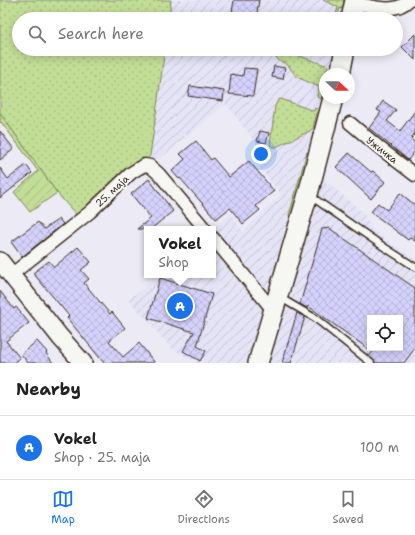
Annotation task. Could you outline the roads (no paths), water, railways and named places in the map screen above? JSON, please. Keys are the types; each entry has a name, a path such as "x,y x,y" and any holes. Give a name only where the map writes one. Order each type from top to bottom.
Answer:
{"main road":[{"path":"341,68 344,56"},
{"path":"258,363 308,194 331,104"}],"street":[{"path":"353,7 395,8 404,6 409,0"},
{"name":"Ужичка","path":"350,123 415,175"},
{"name":"25. маја","path":"11,276 90,212 132,173 145,165 152,166 202,226"},
{"path":"216,241 275,303"},
{"path":"0,261 60,337 83,363"}],"lane":[{"path":"308,194 415,267"},
{"path":"275,303 315,318 371,363"}],"place":[{"name":"Vokel","path":"180,306"}]}
